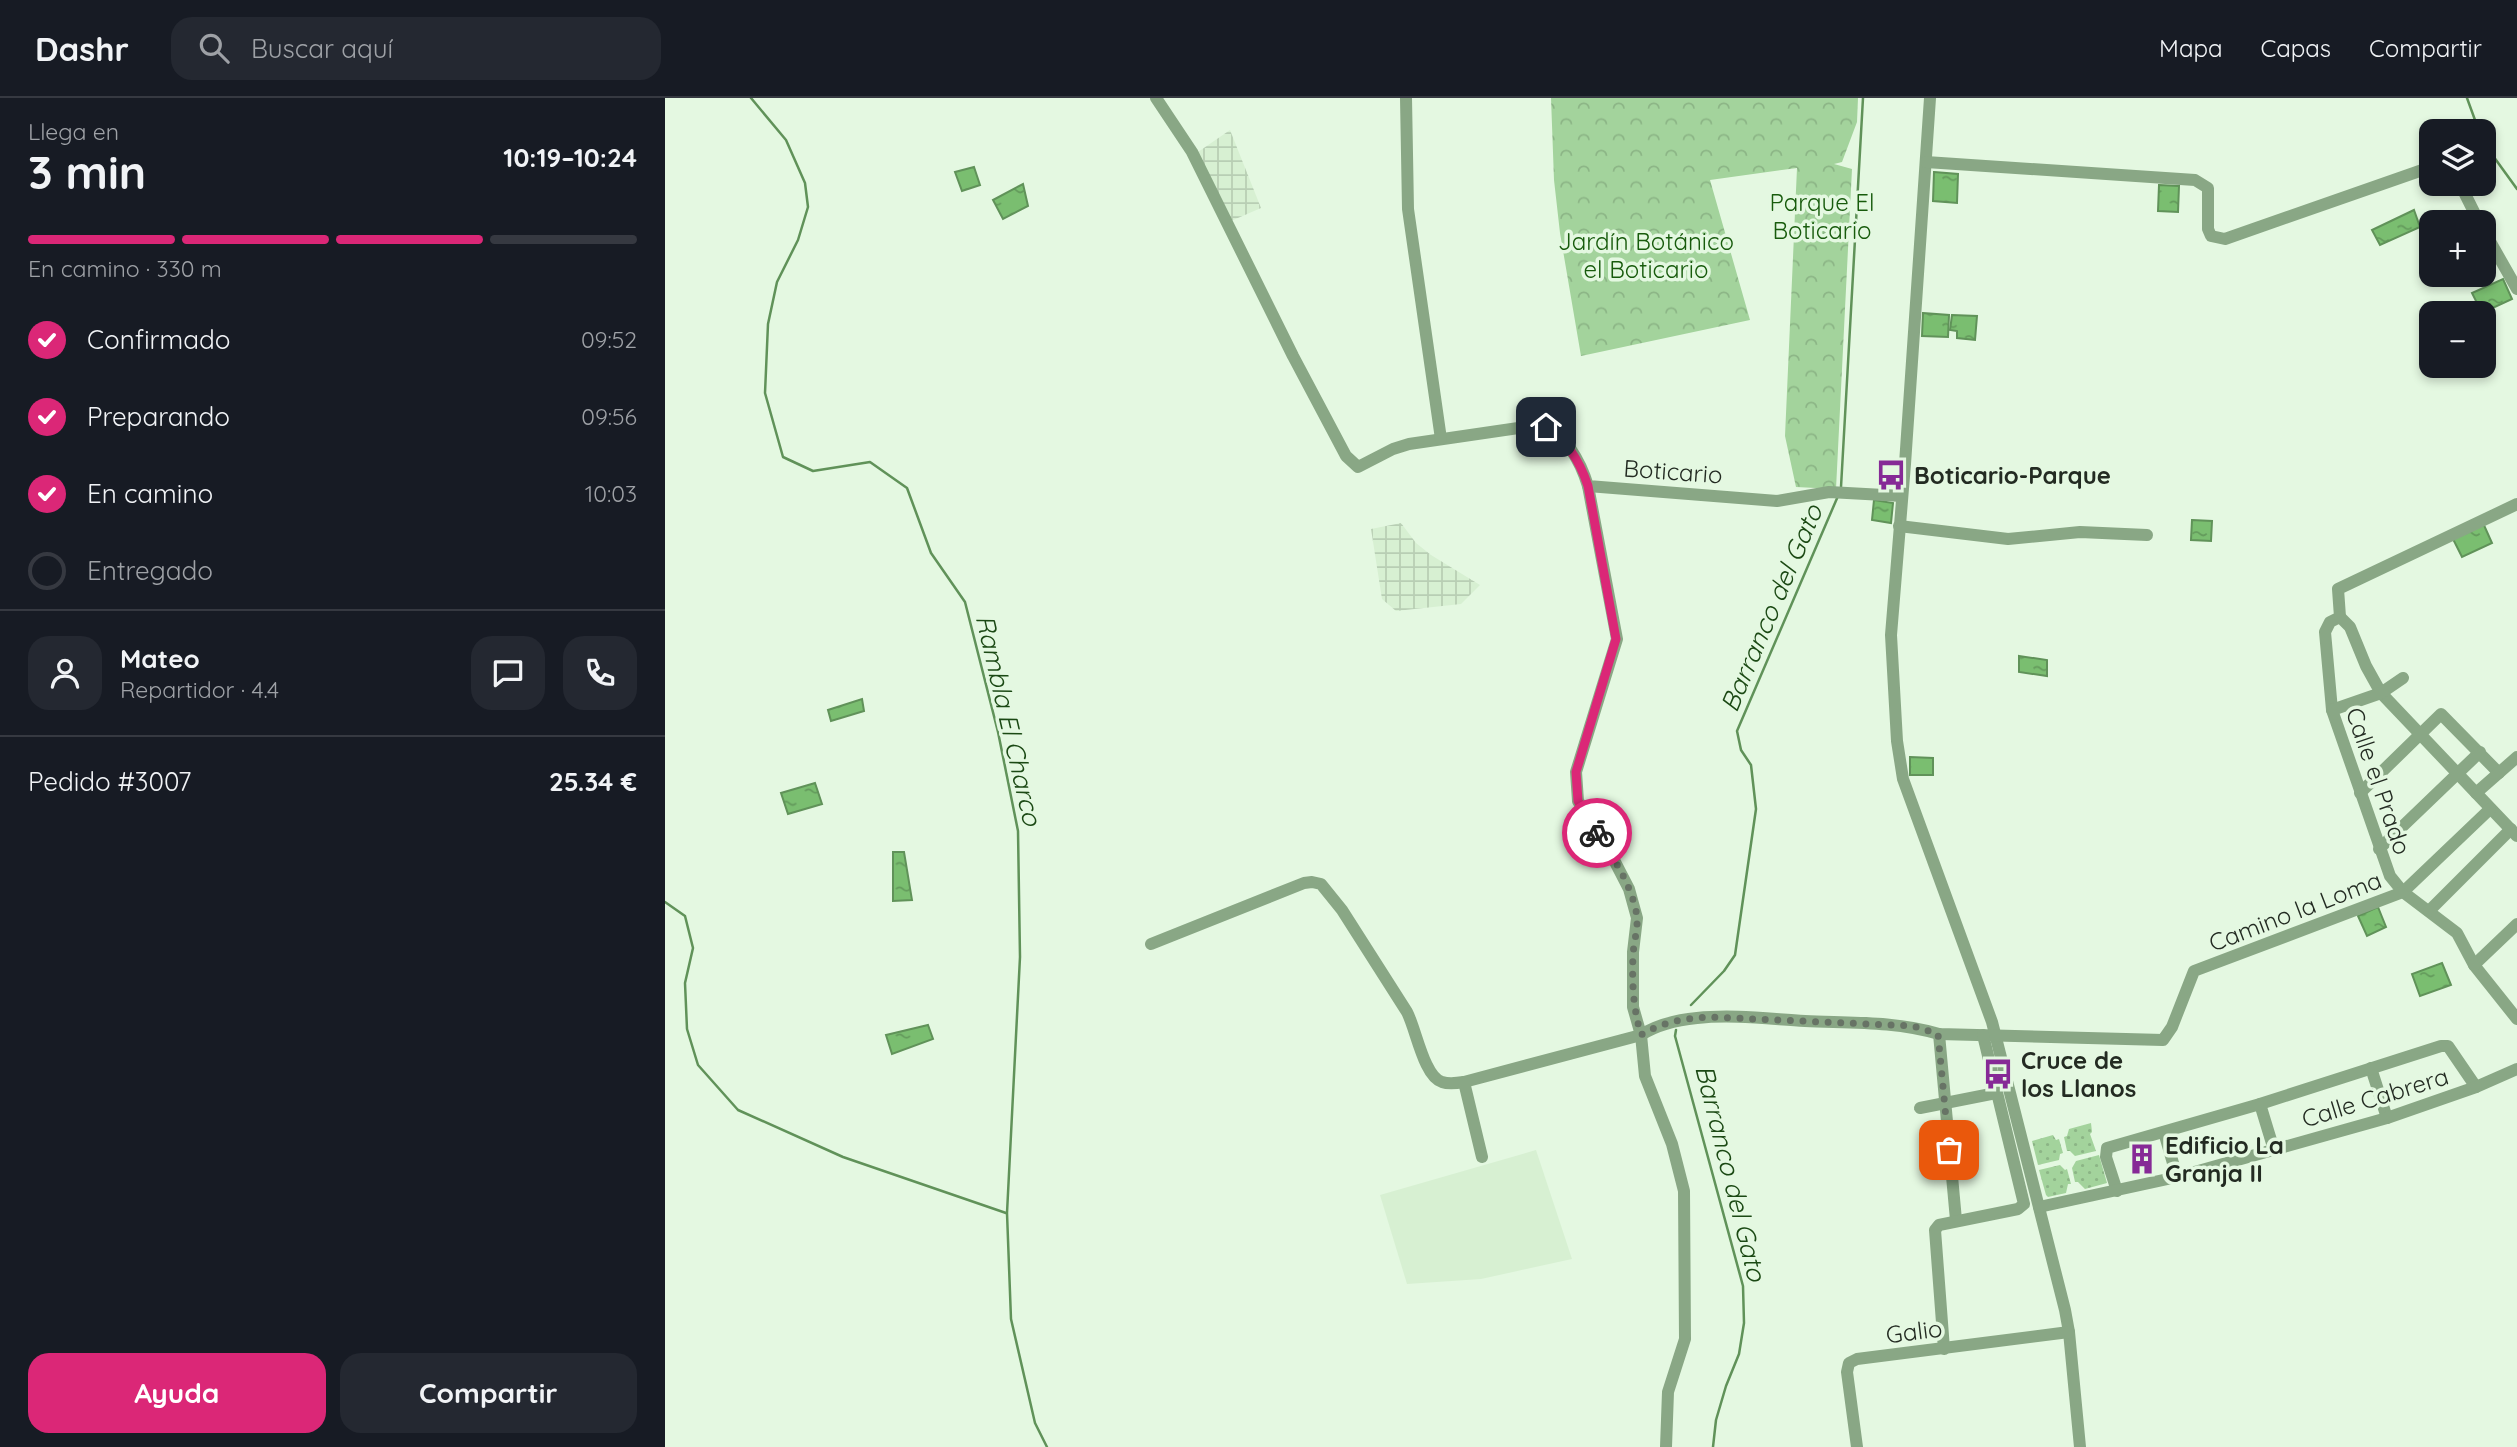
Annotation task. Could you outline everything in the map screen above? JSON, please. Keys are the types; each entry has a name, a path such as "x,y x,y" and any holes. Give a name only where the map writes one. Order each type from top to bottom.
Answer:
{"street":[{"name":"Boticario","path":"1156,98 1192,152 1293,356 1346,456 1358,467 1393,449 1539,425 1546,427 1574,453 1588,486 1777,501 1829,492 1902,496"},
{"path":"1406,98 1408,209 1441,439"},
{"path":"1930,98 1891,635 1896,741 1903,779 1989,1036 2039,1207 2069,1332 2080,1447"},
{"path":"1926,162 2195,180 2208,188 2208,229 2211,236 2225,239 2419,171"},
{"path":"2496,252 2517,289"},
{"path":"1588,486 1616,639 1576,772 1578,801 1613,858 1629,890 1637,918 1633,953 1633,1007 1641,1035 1645,1076 1672,1144 1684,1191 1685,1339 1668,1392 1666,1447"},
{"path":"2429,911 2513,827 2490,809 2381,693 2350,627 2340,617 2338,589 2517,504"},
{"path":"1899,526 2008,539 2080,532 2147,535"},
{"name":"Calle el Prado","path":"2340,617 2330,622 2325,632 2332,710 2390,876 2403,892 2457,933 2474,965 2517,1019"},
{"path":"2332,710 2381,693 2403,678"},
{"path":"2360,793 2441,714 2499,773"},
{"path":"2379,849 2480,752"},
{"path":"2476,793 2517,757"},
{"path":"2403,892 2490,809"},
{"path":"1151,944 1304,883 1321,884 1342,910 1407,1012 1415,1026 1427,1068 1433,1078 1443,1083 1464,1083 1641,1035 1655,1026 1702,1017 1913,1026 1938,1034 1989,1036"},
{"name":"Camino la Loma","path":"1989,1036 2163,1040 2172,1027 2195,971 2403,892"},
{"path":"2474,965 2515,930"},
{"path":"1938,1034 1956,1220"},
{"path":"1944,1349 1935,1230 1938,1225 1956,1220 2018,1209 2024,1203 1996,1093 1989,1036"},
{"path":"2117,1191 2106,1157 2107,1148 2260,1104 2441,1046 2448,1046 2476,1087"},
{"path":"2371,1068 2387,1118"},
{"name":"Calle Cabrera","path":"2039,1207 2177,1177 2387,1118 2476,1087 2517,1069"},
{"path":"1464,1083 1482,1157"},
{"path":"1920,1108 1996,1093"},
{"path":"2260,1104 2274,1150"},
{"path":"2164,1132 2177,1177"},
{"name":"Galio","path":"1857,1447 1847,1372 1849,1363 1857,1359 2069,1332"}],"shaded area":[{"path":"1230,130 1261,208 1231,221 1198,152"},
{"path":"1401,523 1416,543 1431,555 1480,585 1461,604 1396,611 1382,599 1371,529"},
{"path":"1536,1150 1572,1259 1481,1279 1407,1284 1380,1195"}],"green space":[{"name":"Jardín Botánico el Boticario","path":"1551,98 1858,98 1857,122 1842,162 1834,164 1852,169 1836,489 1796,487 1785,436 1797,168 1710,180 1750,320 1581,356 1560,233 1554,180"},
{"path":"2091,1123 2090,1134 2096,1151 2075,1156 2067,1151 2064,1137 2069,1129"},
{"path":"2053,1135 2056,1140 2059,1139 2063,1153 2060,1154 2059,1160 2038,1165 2032,1141"},
{"path":"2099,1155 2107,1183 2085,1189 2075,1182 2072,1168 2076,1161"},
{"path":"2060,1165 2067,1169 2071,1184 2068,1184 2066,1193 2048,1197 2039,1170"}],"water":[{"path":"974,167 980,185 962,191 955,172"},
{"path":"1934,172 1958,174 1957,203 1933,201"},
{"path":"1023,184 1028,206 1003,219 993,200"},
{"path":"2159,185 2179,186 2178,212 2158,211"},
{"path":"2414,210 2419,224 2419,227 2380,245 2372,230"},
{"path":"2503,279 2512,299 2496,306 2496,301 2476,301 2472,293 2485,287 2496,287 2496,282"},
{"path":"1923,313 1949,315 1948,337 1922,336"},
{"path":"1952,315 1977,316 1975,340 1957,338 1957,331 1950,330"},
{"path":"1874,500 1893,503 1891,523 1872,520"},
{"path":"2192,520 2212,521 2211,541 2191,540"},
{"path":"2483,523 2492,543 2462,557 2452,537"},
{"path":"2019,656 2047,660 2047,676 2019,672"},
{"path":"862,699 864,711 831,721 828,710"},
{"path":"1910,757 1933,758 1933,775 1910,775"},
{"path":"815,783 822,804 788,814 781,793"},
{"path":"893,852 904,852 912,900 893,901"},
{"path":"2378,907 2386,927 2367,936 2358,916"},
{"path":"2442,963 2451,985 2420,996 2412,974"},
{"path":"928,1025 933,1039 892,1054 886,1035"}],"waterway":[{"name":"Rambla El Charco","path":"751,98 786,140 805,183 808,207 798,240 777,282 768,324 765,393 783,457 813,471 870,462 907,488 931,553 965,602 998,732 1018,831 1020,957 1007,1213 1011,1319 1035,1423 1047,1447"},
{"name":"Barranco del Gato","path":"1841,487 1863,98"},
{"path":"2467,98 2475,119"},
{"path":"2496,160 2517,189"},
{"name":"Barranco del Gato","path":"1691,1005 1724,971 1735,955 1756,809 1751,765 1741,750 1737,731 1838,496"},
{"path":"665,902 685,916 693,948 685,983 687,1029 698,1065 738,1110 843,1157 1006,1213"},
{"name":"Barranco del Gato","path":"1676,1030 1675,1036 1743,1286 1744,1323 1739,1354 1716,1420 1713,1447"}],"way so far":[{"path":"1597,833 1629,890 1637,918 1633,953 1633,1007 1641,1035 1655,1026 1710,1017 1913,1026 1938,1034 1949,1150"}],"place":[{"name":"Boticario-Parque","path":"1891,475"},
{"name":"Cruce de los Llanos","path":"1998,1074"},
{"name":"Edificio La Granja II","path":"2142,1159"}],"route":[{"path":"1546,427 1574,453 1588,486 1616,639 1576,772 1578,801 1597,833"}],"park label":[{"name":"Parque El Boticario","path":"1822,216"}]}
